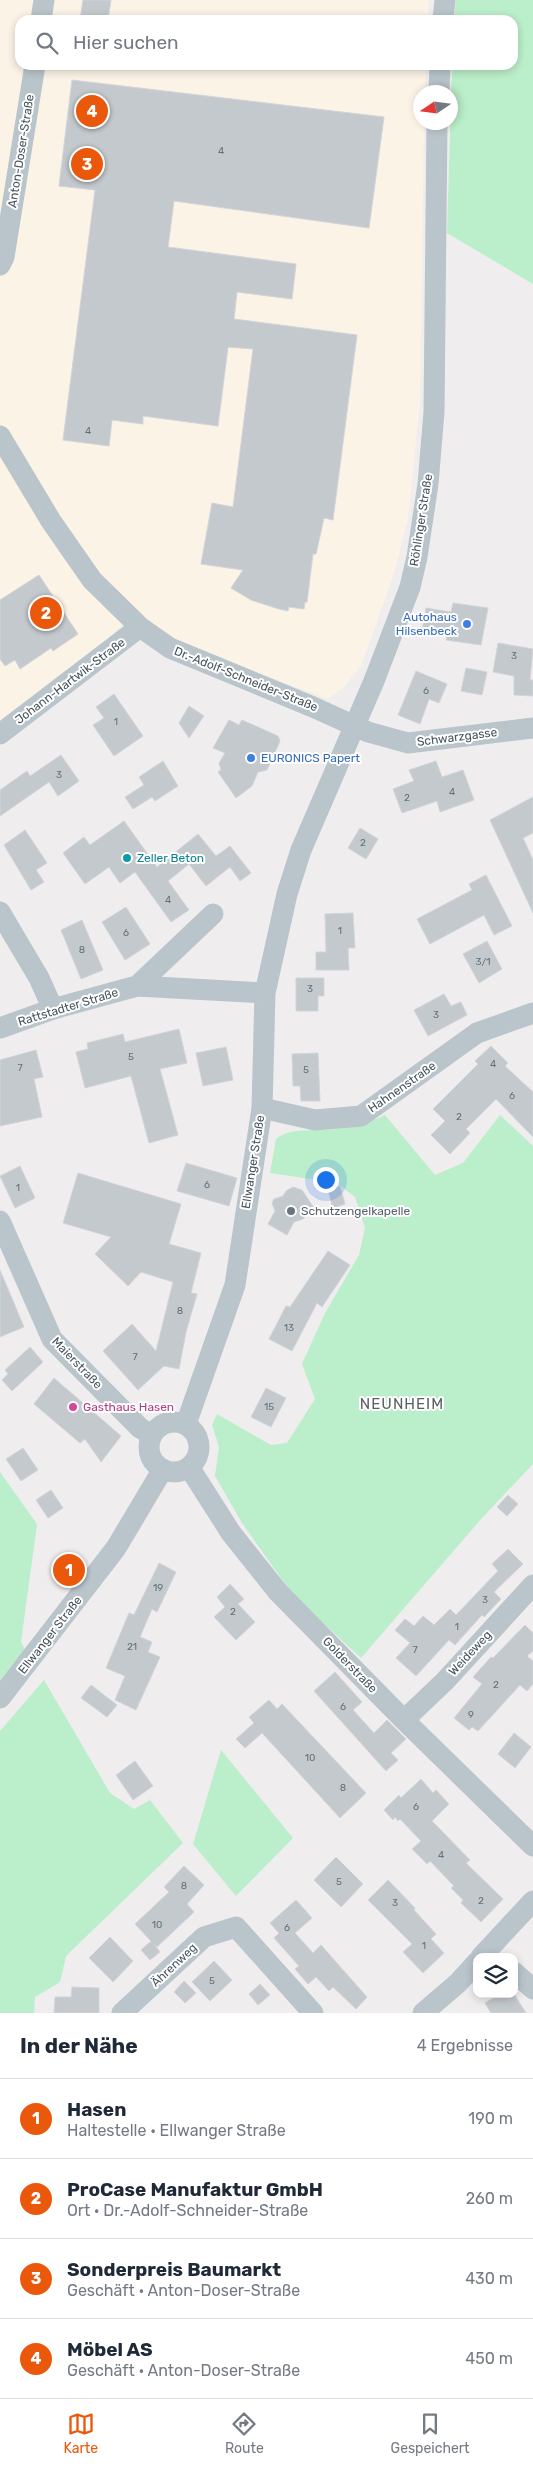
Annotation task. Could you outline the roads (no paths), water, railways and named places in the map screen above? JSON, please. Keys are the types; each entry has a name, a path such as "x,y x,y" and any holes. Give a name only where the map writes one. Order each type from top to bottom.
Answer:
{"street":[{"path":"42,15 44,0"},
{"path":"444,15 445,0"},
{"name":"Anton-Doser-Straße","path":"0,265 4,257 34,70"},
{"path":"439,85 440,70"},
{"name":"Röhlinger Straße","path":"287,894 301,850 410,587 417,558 428,484 434,412 438,130"},
{"name":"Dr.-Adolf-Schneider-Straße","path":"0,436 51,521 92,580 140,627 170,648 354,726"},
{"name":"Johann-Hartwik-Straße","path":"0,734 140,627"},
{"name":"Schwarzgasse","path":"354,726 408,743 533,728"},
{"name":"Ellwanger Straße","path":"186,1424 235,1285 262,1108 264,993 287,894"},
{"path":"0,912 39,978 53,1009"},
{"name":"Rattstadter Straße","path":"137,986 213,914"},
{"name":"Rattstadter Straße","path":"0,1028 53,1009 137,986 264,993"},
{"name":"Hahnenstraße","path":"262,1108 315,1120 361,1116 477,1033 531,1017"},
{"name":"Maierstraße","path":"0,1221 52,1339 140,1428 152,1435"},
{"path":"166,1423 186,1424 198,1440 199,1450 196,1460 189,1467 172,1472 163,1469 155,1463 150,1454 149,1445 152,1435 166,1423"},
{"name":"Golderstraße","path":"189,1467 231,1533 278,1592 404,1720 533,1846"},
{"name":"Ellwanger Straße","path":"0,1698 116,1548 163,1469"},
{"name":"Weideweg","path":"404,1720 533,1585"},
{"path":"489,1953 533,1901"},
{"name":"Ährenweg","path":"122,2013 204,1937 236,1927 314,2013"},
{"path":"423,2013 473,1969"},
{"path":"518,1976 533,1989"}],"place":[{"name":"Möbel AS","path":"92,111"},
{"name":"Sonderpreis Baumarkt","path":"87,164"},
{"name":"ProCase Manufaktur GmbH","path":"46,613"},
{"name":"Autohaus Hilsenbeck","path":"467,624"},
{"name":"EURONICS Papert","path":"251,758"},
{"name":"Zeller Beton","path":"127,858"},
{"name":"Schutzengelkapelle","path":"291,1211"},
{"name":"Gasthaus Hasen","path":"73,1407"},
{"name":"Hasen","path":"69,1570"}],"district":[{"name":"NEUNHEIM","path":"402,1404"}]}
